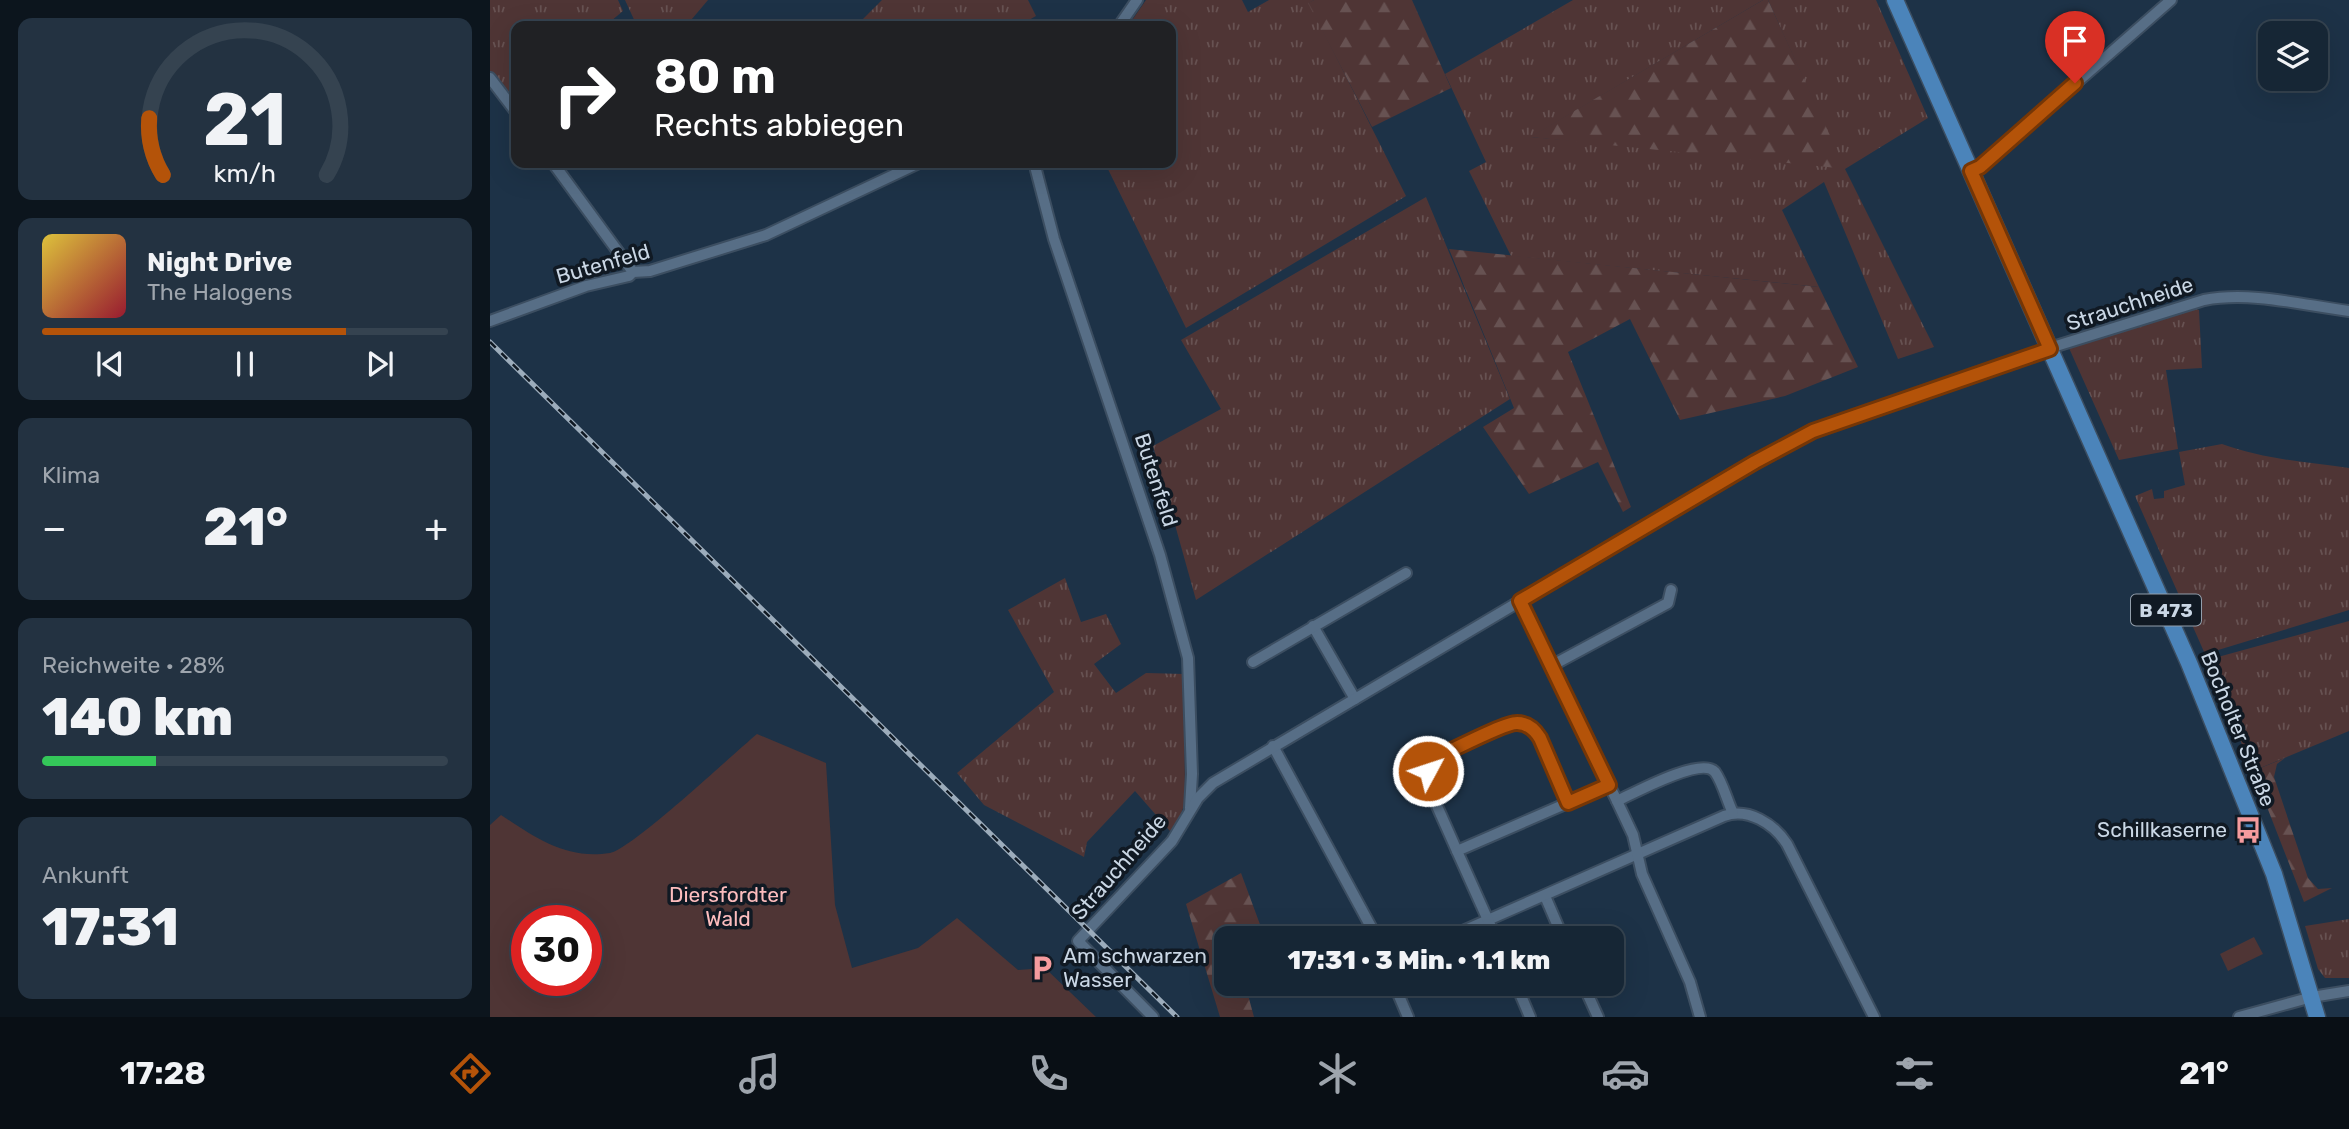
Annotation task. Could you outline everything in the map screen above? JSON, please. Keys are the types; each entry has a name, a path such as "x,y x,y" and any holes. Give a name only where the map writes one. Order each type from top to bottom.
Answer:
{"main road":[{"name":"B 473","path":"1895,0 2049,345"},
{"name":"Bocholter Straße","path":"2049,345 2209,712 2274,874 2317,1017"}],"street":[{"path":"1122,21 1137,0"},
{"path":"1971,171 1980,167 2171,0"},
{"path":"490,78 511,106"},
{"path":"556,168 633,272"},
{"name":"Butenfeld","path":"490,321 586,286 629,276 633,272 650,271 766,235 908,168"},
{"name":"Butenfeld","path":"1035,168 1054,239 1160,555 1188,658 1192,774 1190,810"},
{"name":"Strauchheide","path":"1153,1017 1078,940 1171,841 1190,810 1213,783 1761,458 1813,431 2049,345 2204,300 2220,297 2251,298 2349,312"},
{"path":"1253,662 1406,573"},
{"path":"1551,666 1668,603 1671,590"},
{"path":"1520,601 1633,835 1642,874 1690,982 1700,1017"},
{"path":"1312,626 1355,699"},
{"path":"1491,926 1427,783 1427,772 1431,763 1439,756 1513,724 1528,725 1540,738 1568,803"},
{"path":"1273,746 1370,926"},
{"path":"1617,801 1690,769 1705,767 1714,772 1733,813"},
{"path":"1192,774 1198,781 1213,783"},
{"path":"1457,851 1609,785"},
{"path":"1474,926 1733,813 1759,820 1782,836 1874,1017"},
{"path":"1545,896 1558,926"},
{"path":"2239,1017 2312,997 2349,991"},
{"path":"1399,996 1408,1017"},
{"path":"1521,996 1530,1017"},
{"path":"1588,996 1598,1017"}],"green space":[{"path":"490,0 618,0 623,11 611,21 511,21 511,99 490,72"},
{"path":"625,0 708,0 690,21 635,21"},
{"path":"882,0 1028,0 1036,16 1027,21 861,21"},
{"path":"1146,0 1242,0 1248,12 1269,0 1314,0 1309,3 1406,196 1186,328 1107,168 1176,168 1176,21 1131,21"},
{"path":"1314,0 1412,0 1451,88 1372,127 1308,3"},
{"path":"1573,0 1763,0 1531,137 1842,164 1768,0 1876,0 1928,118 1845,169 1934,347 1898,359 1824,182 1782,210 1819,287 1511,256 1469,171 1486,162 1445,74"},
{"path":"1763,0 1768,0 1843,164 1837,168 1530,137"},
{"path":"1426,197 1510,399 1196,600 1153,446 1221,409 1181,340"},
{"path":"1449,249 1819,287 1858,367 1785,396 1680,420 1630,319 1568,352 1631,507 1623,512 1598,462 1529,494 1483,427 1514,408"},
{"path":"2194,308 2199,310 2202,368 2166,370 2178,449 2119,460 2069,348"},
{"path":"2222,444 2269,457 2349,468 2349,610 2205,654 2135,496 2152,489 2154,499 2164,498 2164,491 2185,485 2179,452"},
{"path":"1065,578 1081,622 1106,614 1121,644 1094,664 1116,693 1146,673 1184,674 1185,802 1179,820 1170,831 1135,791 1087,842 1084,857 984,805 957,773 1054,692 1008,610"},
{"path":"2349,621 2349,731 2253,771 2207,660"},
{"name":"Diersfordter Wald","path":"757,734 826,763 835,905 852,968 918,948 957,918 1018,970 1045,968 1096,1017 490,1017 490,825 501,815 552,845 579,853 594,854 610,853 622,848 660,819"},
{"path":"2285,758 2277,764 2274,777 2308,878 2318,889 2332,888 2304,902 2253,771"},
{"path":"1241,873 1261,926 1214,926 1214,996 1248,996 1254,1017 1220,1017 1186,904"},
{"path":"2349,919 2349,978 2325,978 2318,969 2305,926"},
{"path":"2254,937 2263,954 2228,971 2220,954"}],"railway":[{"path":"490,342 1177,1017"}],"place":[{"name":"Schillkaserne","path":"2248,830"},
{"name":"Am schwarzen Wasser","path":"1042,968"}],"route":[{"path":"1428,771 1431,763 1439,756 1507,726 1520,723 1528,725 1540,738 1568,803 1609,785 1520,601 1755,462 1813,431 2050,349 1971,171 1980,167 2075,83"}]}
